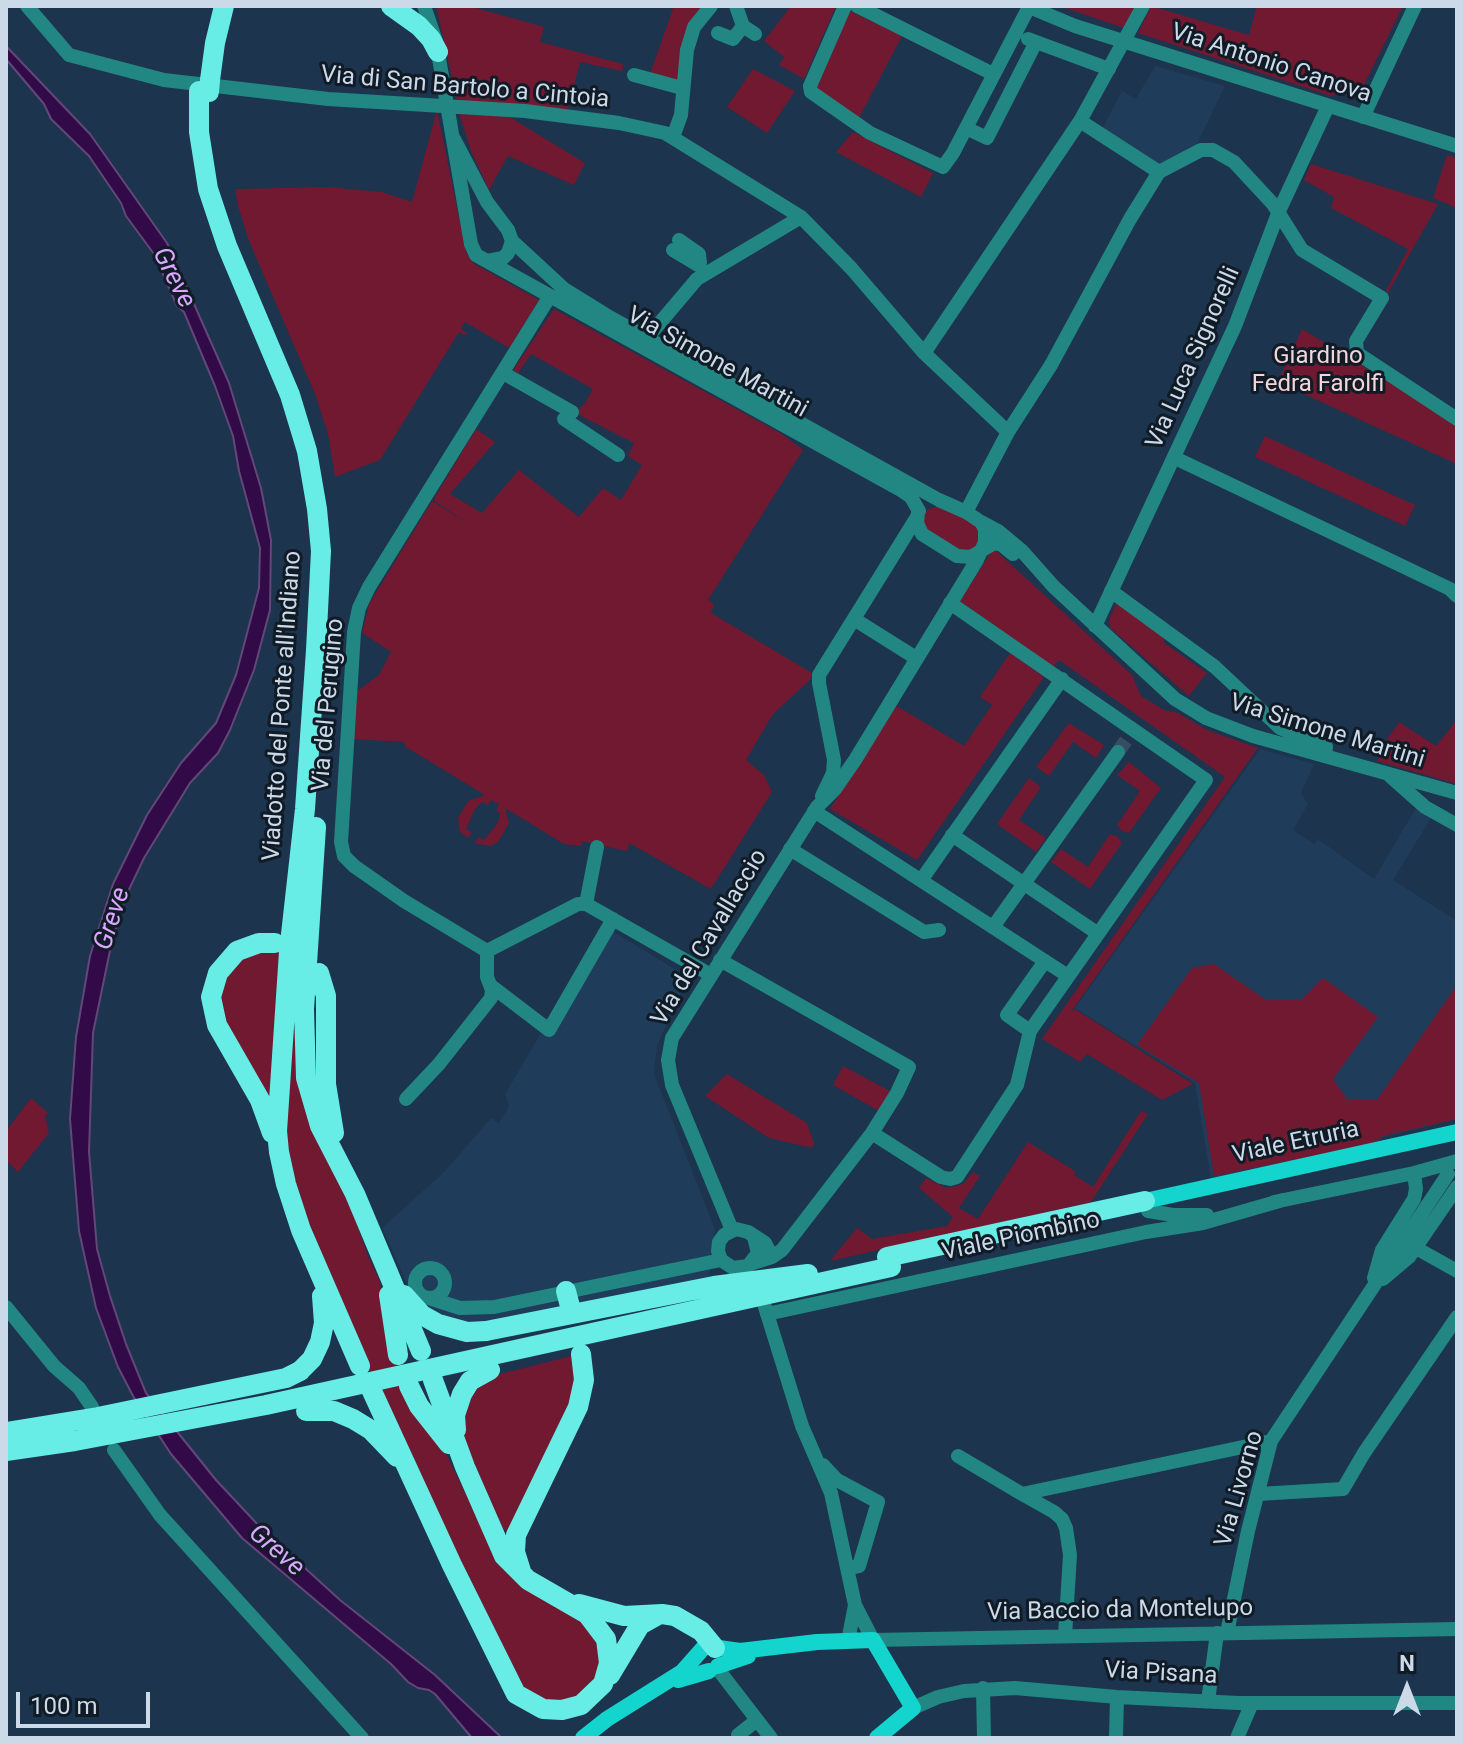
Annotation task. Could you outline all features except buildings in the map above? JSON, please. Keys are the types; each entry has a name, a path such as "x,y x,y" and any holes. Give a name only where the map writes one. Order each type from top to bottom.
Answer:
{"highway":[{"path":"391,6 419,26 437,47"},
{"path":"413,6 429,27 437,47"},
{"name":"Viadotto del Ponte all'Indiano","path":"221,11 199,132 208,189 227,246 296,412 310,467 321,551 305,809 289,952 278,1109 279,1152 301,1230 318,1276 360,1366"},
{"name":"Viadotto del Ponte all'Indiano","path":"207,86 210,133 221,194 236,238 307,409 329,519 328,653 304,1009 306,1078 313,1108 387,1290 398,1355"},
{"path":"275,943 259,943 237,951 218,973 211,997 217,1025 260,1100 279,1152"},
{"path":"319,973 326,996 329,1112 355,1194"},
{"name":"Viadotto del Ponte all'Indiano","path":"325,1138 355,1194 421,1351"},
{"path":"465,1467 456,1430 457,1405 470,1381 490,1370 678,1325 889,1262 1146,1206"},
{"path":"377,1245 404,1296 422,1315 459,1331 486,1331 714,1286 889,1262"},
{"path":"6,1439 259,1395 816,1273"},
{"path":"6,1432 98,1417 286,1378 300,1371 317,1351 322,1332 318,1276"},
{"path":"6,1451 239,1411 790,1290"},
{"path":"528,1580 517,1561 516,1535 578,1407 584,1380 581,1354"},
{"path":"433,1380 465,1467 504,1556 528,1580 587,1614 606,1639 609,1663 603,1684"},
{"path":"409,1386 419,1406 465,1467"},
{"path":"371,1389 452,1565 516,1694 543,1709 562,1710 581,1705 603,1684 640,1625 651,1617 668,1615"},
{"path":"6,1457 108,1445 306,1411 334,1411 364,1425 380,1438 413,1476"},
{"path":"564,1599 620,1615 668,1615 696,1627 710,1659"}],"main road":[{"name":"Viale Etruria","path":"1146,1206 1457,1132"},
{"name":"Viale Etruria","path":"1146,1206 1457,1143"},
{"name":"Via Baccio da Montelupo","path":"583,1738 607,1719 710,1659 784,1646 873,1640"},
{"path":"873,1640 913,1708"},
{"name":"Via Pisana","path":"877,1738 913,1708"}],"street":[{"name":"Via di San Bartolo a Cintoia","path":"27,6 60,48 74,57 164,80 328,99 525,111 648,128 673,137 801,217 844,260 924,353 1008,432"},
{"name":"Via Simone Martini","path":"424,6 437,47 474,252 901,490 914,500 920,531 925,537 957,556 971,557 992,543 1002,545 1045,579 1175,699 1193,710 1253,736 1457,793"},
{"name":"Via Simone Martini","path":"433,6 437,47"},
{"path":"673,137 681,115 687,50 694,27 711,6"},
{"path":"718,33 733,39 749,30 736,6"},
{"path":"845,6 810,86 813,95 863,129 940,167 946,165 1028,7"},
{"path":"857,6 993,74"},
{"path":"924,353 1080,121 1143,6"},
{"path":"1363,117 1415,6"},
{"name":"Via Antonio Canova","path":"1028,7 1125,41 1457,146"},
{"path":"1016,34 1109,69"},
{"path":"966,128 987,138 1036,42"},
{"path":"634,75 682,88"},
{"name":"Via Luca Signorelli","path":"1095,626 1235,326 1279,211 1328,106"},
{"path":"1080,121 1159,172"},
{"name":"Via Simone Martini","path":"454,139 487,202 510,233 512,241 564,289 998,531 1022,551 1045,579"},
{"path":"966,512 1008,432 1051,365 1159,172 1195,151 1213,150 1237,164 1279,211 1302,250 1382,298 1356,341 1355,349 1359,356 1457,419"},
{"path":"647,338 702,269 801,217"},
{"path":"471,240 474,231 485,223 503,225"},
{"path":"487,261 506,256 512,241"},
{"path":"676,245 699,254 702,269"},
{"name":"Via del Perugino","path":"487,951 404,901 344,856 341,842 354,632 359,608 369,587 550,296"},
{"path":"503,373 572,412 564,419 618,455"},
{"path":"1175,458 1450,589 1457,596"},
{"path":"939,500 925,504 918,514 819,678 832,739 834,767 815,809 1068,976"},
{"path":"981,522 986,536 983,549"},
{"name":"Via del Cavallaccio","path":"732,1230 672,1085 668,1068 672,1038 815,809 842,779 983,549"},
{"path":"1111,591 1215,667 1280,728 1326,747 1325,756"},
{"path":"872,1133 941,1177 957,1177 1017,1085 1030,1031 1206,780 1132,733 1062,679 950,603"},
{"path":"854,619 916,658"},
{"path":"922,879 1062,679"},
{"path":"832,739 840,751 850,753 857,750 870,733"},
{"path":"993,927 1118,752"},
{"path":"1389,774 1425,807 1457,825"},
{"path":"952,835 1097,933"},
{"path":"586,904 597,847"},
{"name":"Via del Cavallaccio","path":"790,849 924,932 939,930"},
{"path":"406,1099 439,1064 491,998 487,951 578,904 586,904 711,975"},
{"path":"490,985 549,1030 613,919"},
{"path":"720,960 909,1067 872,1133 782,1250 772,1257 748,1269 728,1267 721,1260 719,1242 732,1230 744,1230 767,1245 772,1257 765,1273"},
{"path":"1030,1031 1007,1015 1045,961"},
{"path":"1402,1145 1457,1125"},
{"name":"Viale Piombino","path":"1146,1206 1197,1216 1414,1173 1457,1161"},
{"name":"Via Livorno","path":"1373,1286 1382,1250 1414,1198 1414,1173"},
{"name":"Via Livorno","path":"1373,1286 1404,1263 1416,1248 1453,1181"},
{"name":"Via Livorno","path":"1208,1701 1222,1633 1271,1441 1373,1286 1453,1181"},
{"name":"Viale Piombino","path":"814,1456 766,1311 1146,1232 1203,1223 1283,1200"},
{"path":"748,1269 758,1253 754,1237"},
{"path":"1416,1248 1457,1271"},
{"path":"439,1298 460,1308 483,1309 569,1300 721,1260"},
{"path":"6,1307 51,1364 79,1388 92,1407"},
{"path":"1258,1494 1343,1489 1457,1317"},
{"path":"1022,1494 1271,1441"},
{"path":"114,1450 160,1515 362,1738"},
{"path":"814,1456 837,1480 878,1502 859,1566 848,1568"},
{"path":"814,1456 831,1493 855,1605 873,1640"},
{"path":"958,1456 1062,1519 1070,1555 1065,1636"},
{"path":"848,1641 855,1605"},
{"name":"Via Baccio da Montelupo","path":"873,1640 1457,1629"},
{"path":"710,1659 771,1738"},
{"path":"1187,1674 1212,1675"},
{"path":"983,1688 984,1738"},
{"name":"Via Pisana","path":"913,1708 945,1695 983,1688 1252,1703 1457,1703"},
{"path":"1116,1738 1117,1697"},
{"path":"1237,1738 1252,1703"},
{"path":"740,1738 738,1735 757,1720"}],"shaded area":[{"path":"1155,66 1225,86 1196,146 1159,166 1102,129 1122,91 1136,99"},
{"path":"1260,749 1314,764 1301,793 1308,804 1293,830 1314,844 1318,839 1374,879 1416,808 1431,818 1393,880 1457,921 1457,1119 1384,1137 1374,1144 1211,1179 1195,1083 1075,1008"},
{"path":"604,926 688,977 657,1046 654,1074 715,1229 709,1278 479,1324 453,1322 426,1309 413,1297 382,1228 444,1172 491,1118 499,1123 509,1106 505,1094"}],"green space":[{"path":"436,6 469,6 544,27 540,42 623,64 622,71 580,62 567,113 457,101"},
{"path":"674,6 706,6 681,81 650,74"},
{"path":"791,6 836,6 804,79 779,65 784,57 764,41"},
{"path":"1059,6 1136,6 1124,28"},
{"path":"1151,6 1249,35 1257,6 1403,6 1363,87 1331,96 1138,33"},
{"path":"850,11 902,36 858,120 815,89"},
{"path":"753,69 795,91 767,133 727,107"},
{"path":"437,110 466,252 473,263 539,300 509,348 465,322 461,329 467,333 459,332 380,460 335,477 328,434 315,394 249,241 235,189 328,187 382,192 412,202"},
{"path":"459,112 508,116 585,163 574,185 508,156 489,190 471,151"},
{"path":"853,132 933,173 921,197 836,152"},
{"path":"1447,155 1457,158 1457,208 1433,198"},
{"path":"1311,164 1438,204 1388,293 1386,291 1408,249 1331,208 1334,197 1304,180"},
{"path":"554,309 782,434 803,450 708,600 714,604 711,613 812,673 811,679 773,714 746,760 764,775 772,792 711,889 629,843 627,851 582,841 581,846 564,844 505,808 509,823 499,841 491,846 475,843 478,837 484,840 498,823 500,813 496,810 499,804 491,800 488,805 482,802 475,809 466,829 472,832 468,838 460,832 458,818 468,801 485,795 406,747 404,742 353,739 356,692 379,675 391,652 362,633 369,604 432,501 472,526 433,500 476,429 495,442 450,494 482,513 519,470 579,517 603,488 621,500 642,465 628,456 634,443 575,413 593,389 531,354 518,373 513,370"},
{"name":"Giardino Fedra Farolfi","path":"1302,329 1457,423 1457,464 1284,385 1287,378 1281,375"},
{"path":"1265,436 1415,505 1405,526 1255,457"},
{"path":"941,506 974,523 980,535 976,548 962,553 923,526 928,509"},
{"path":"995,550 1132,675 1141,696 1207,730 1258,748 1071,1012 1075,1009 1193,1084 1162,1100 1087,1054 1080,1062 1042,1039 1225,777 1059,660 1053,667 960,601"},
{"path":"1117,602 1166,638 1163,642 1207,673 1189,696 1110,628 1109,619"},
{"path":"1010,653 1044,677 917,860 830,809 895,705 964,746 992,705 980,697"},
{"path":"1456,721 1457,784 1377,761 1399,722 1436,746"},
{"path":"1069,723 1104,745 1096,758 1073,742 1049,776 1036,767"},
{"path":"1129,762 1161,788 1129,833 1117,825 1140,791 1117,775"},
{"path":"1029,778 1041,787 1019,820 1046,838 1036,852 997,824"},
{"path":"1110,834 1122,843 1090,889 1051,862 1061,849 1088,867"},
{"path":"257,950 282,950 277,984 273,1118 225,1025 218,1001 228,969"},
{"path":"1214,964 1266,1000 1301,1000 1323,978 1378,1017 1333,1079 1347,1099 1377,1100 1457,985 1457,1119 1383,1136 1373,1144 1214,1176 1199,1083 1137,1045 1192,968"},
{"path":"299,1030 333,1157 379,1279 403,1386 436,1433 487,1538 593,1626 604,1668 585,1696 548,1702 522,1689 344,1318 320,1260 284,1149 287,1034"},
{"path":"843,1066 890,1091 879,1111 833,1085"},
{"path":"727,1074 807,1123 814,1143 812,1148 769,1138 705,1096"},
{"path":"31,1098 48,1113 45,1116 49,1133 18,1172 6,1160 6,1131"},
{"path":"1141,1111 1148,1114 1091,1202 830,1261 857,1228 872,1239 947,1226 953,1217 919,1188 926,1178 947,1188 963,1184 973,1172 980,1176 959,1208 978,1219 1028,1142 1075,1171 1074,1175 1093,1187"},
{"path":"575,1355 574,1402 509,1531 506,1530 502,1528 485,1491 461,1431 469,1392 489,1377"}],"water":[{"name":"Greve","path":"6,46 90,134 167,243 229,383 261,488 271,540 270,610 254,670 218,753 190,783 144,858 124,900 112,941 93,1033 89,1152 97,1249 110,1296 146,1393 216,1480 260,1527 340,1600 435,1675 502,1738 472,1738 435,1694 408,1682 391,1664 242,1538 171,1454 133,1396 118,1367 96,1308 79,1231 70,1119 76,1037 90,956 113,884 147,815 181,763 216,723 236,675 259,588 260,548 233,436 184,312 177,306 154,254 126,216 121,203 89,156 51,119 44,104 6,59"}],"tunnel":[{"path":"1118,752 1129,736"}]}
